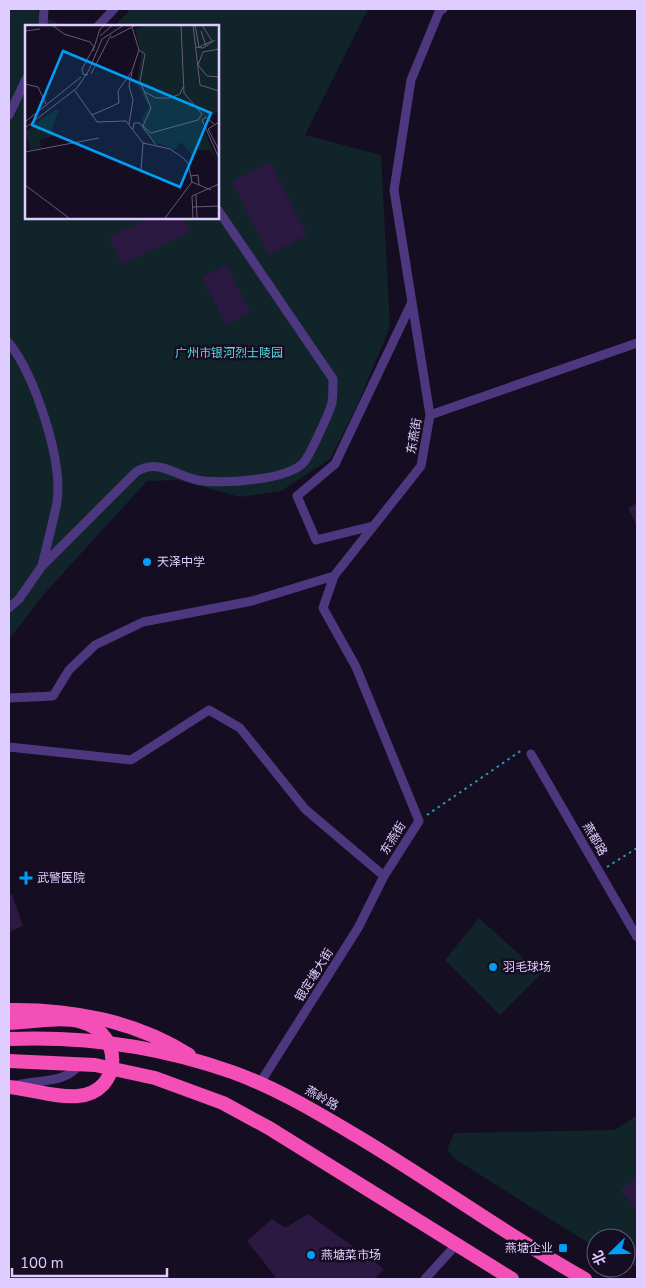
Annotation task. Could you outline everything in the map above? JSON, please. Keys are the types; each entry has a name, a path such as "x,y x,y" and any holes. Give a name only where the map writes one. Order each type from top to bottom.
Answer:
{"highway":[{"path":"9,1010 76,1013 102,1019 154,1035 198,1061"},
{"path":"9,1023 82,1021 100,1031 107,1039 113,1057 112,1065 104,1083 86,1094 65,1096 9,1088"},
{"name":"燕岭路","path":"9,1040 60,1039 129,1046 198,1061 260,1083 318,1112 585,1279"},
{"path":"9,1061 80,1064 155,1078 199,1092 239,1110 512,1279"}],"street":[{"path":"43,25 44,9"},
{"path":"99,25 114,9"},
{"name":"东燕街","path":"384,876 419,821 356,667 323,608 334,576 421,466 430,415 394,190 411,80 439,12 443,9"},
{"path":"9,115 25,81"},
{"path":"9,608 19,599 42,566 136,472 146,466 157,467 198,480 248,482 276,476 304,463 332,404 333,380 219,211"},
{"path":"373,526 316,540 297,496 335,464 412,302"},
{"path":"9,343 17,354 41,410 55,453 57,500 42,566"},
{"path":"430,415 637,343"},
{"path":"9,698 53,696 69,670 95,646 143,622 252,601 334,576"},
{"path":"9,746 131,760 209,710 240,728 305,809 384,876"},
{"name":"燕都路","path":"529,750 637,937"},
{"name":"银定塘大街","path":"260,1083 358,928 384,876"},
{"path":"9,1088 26,1082 66,1077 73,1074 80,1064"},
{"path":"425,1279 456,1245"}],"path":[{"path":"419,821 529,750"},
{"path":"599,872 637,848"}],"green space":[{"name":"广州市银河烈士陵园","path":"9,9 35,9 45,17 61,25 25,25 25,219 219,219 219,25 115,25 131,9 368,9 305,135 381,155 390,327 355,410 330,459 281,491 240,497 178,480 147,481 45,593 9,639"},
{"name":"羽毛球场","path":"479,918 541,974 500,1015 445,960"},
{"path":"637,1115 637,1267 636,1228 586,1228 586,1242 455,1159 447,1150 454,1133 615,1130"}],"building":[{"path":"270,162 307,235 269,255 232,182"},
{"path":"148,219 184,219 190,232 122,264 109,237"},
{"path":"226,265 250,312 226,325 202,278"},
{"path":"637,503 637,526 628,508"},
{"path":"12,894 23,926 9,932 9,895"},
{"path":"637,1175 637,1210 620,1191"},
{"name":"燕塘菜市场","path":"308,1214 384,1269 374,1279 277,1279 247,1241 272,1219 285,1228"}],"place":[{"name":"天泽中学","path":"147,562"},
{"name":"武警医院","path":"26,878"},
{"name":"羽毛球场","path":"493,967"},
{"name":"燕塘企业","path":"563,1248"},
{"name":"燕塘菜市场","path":"311,1255"}]}
